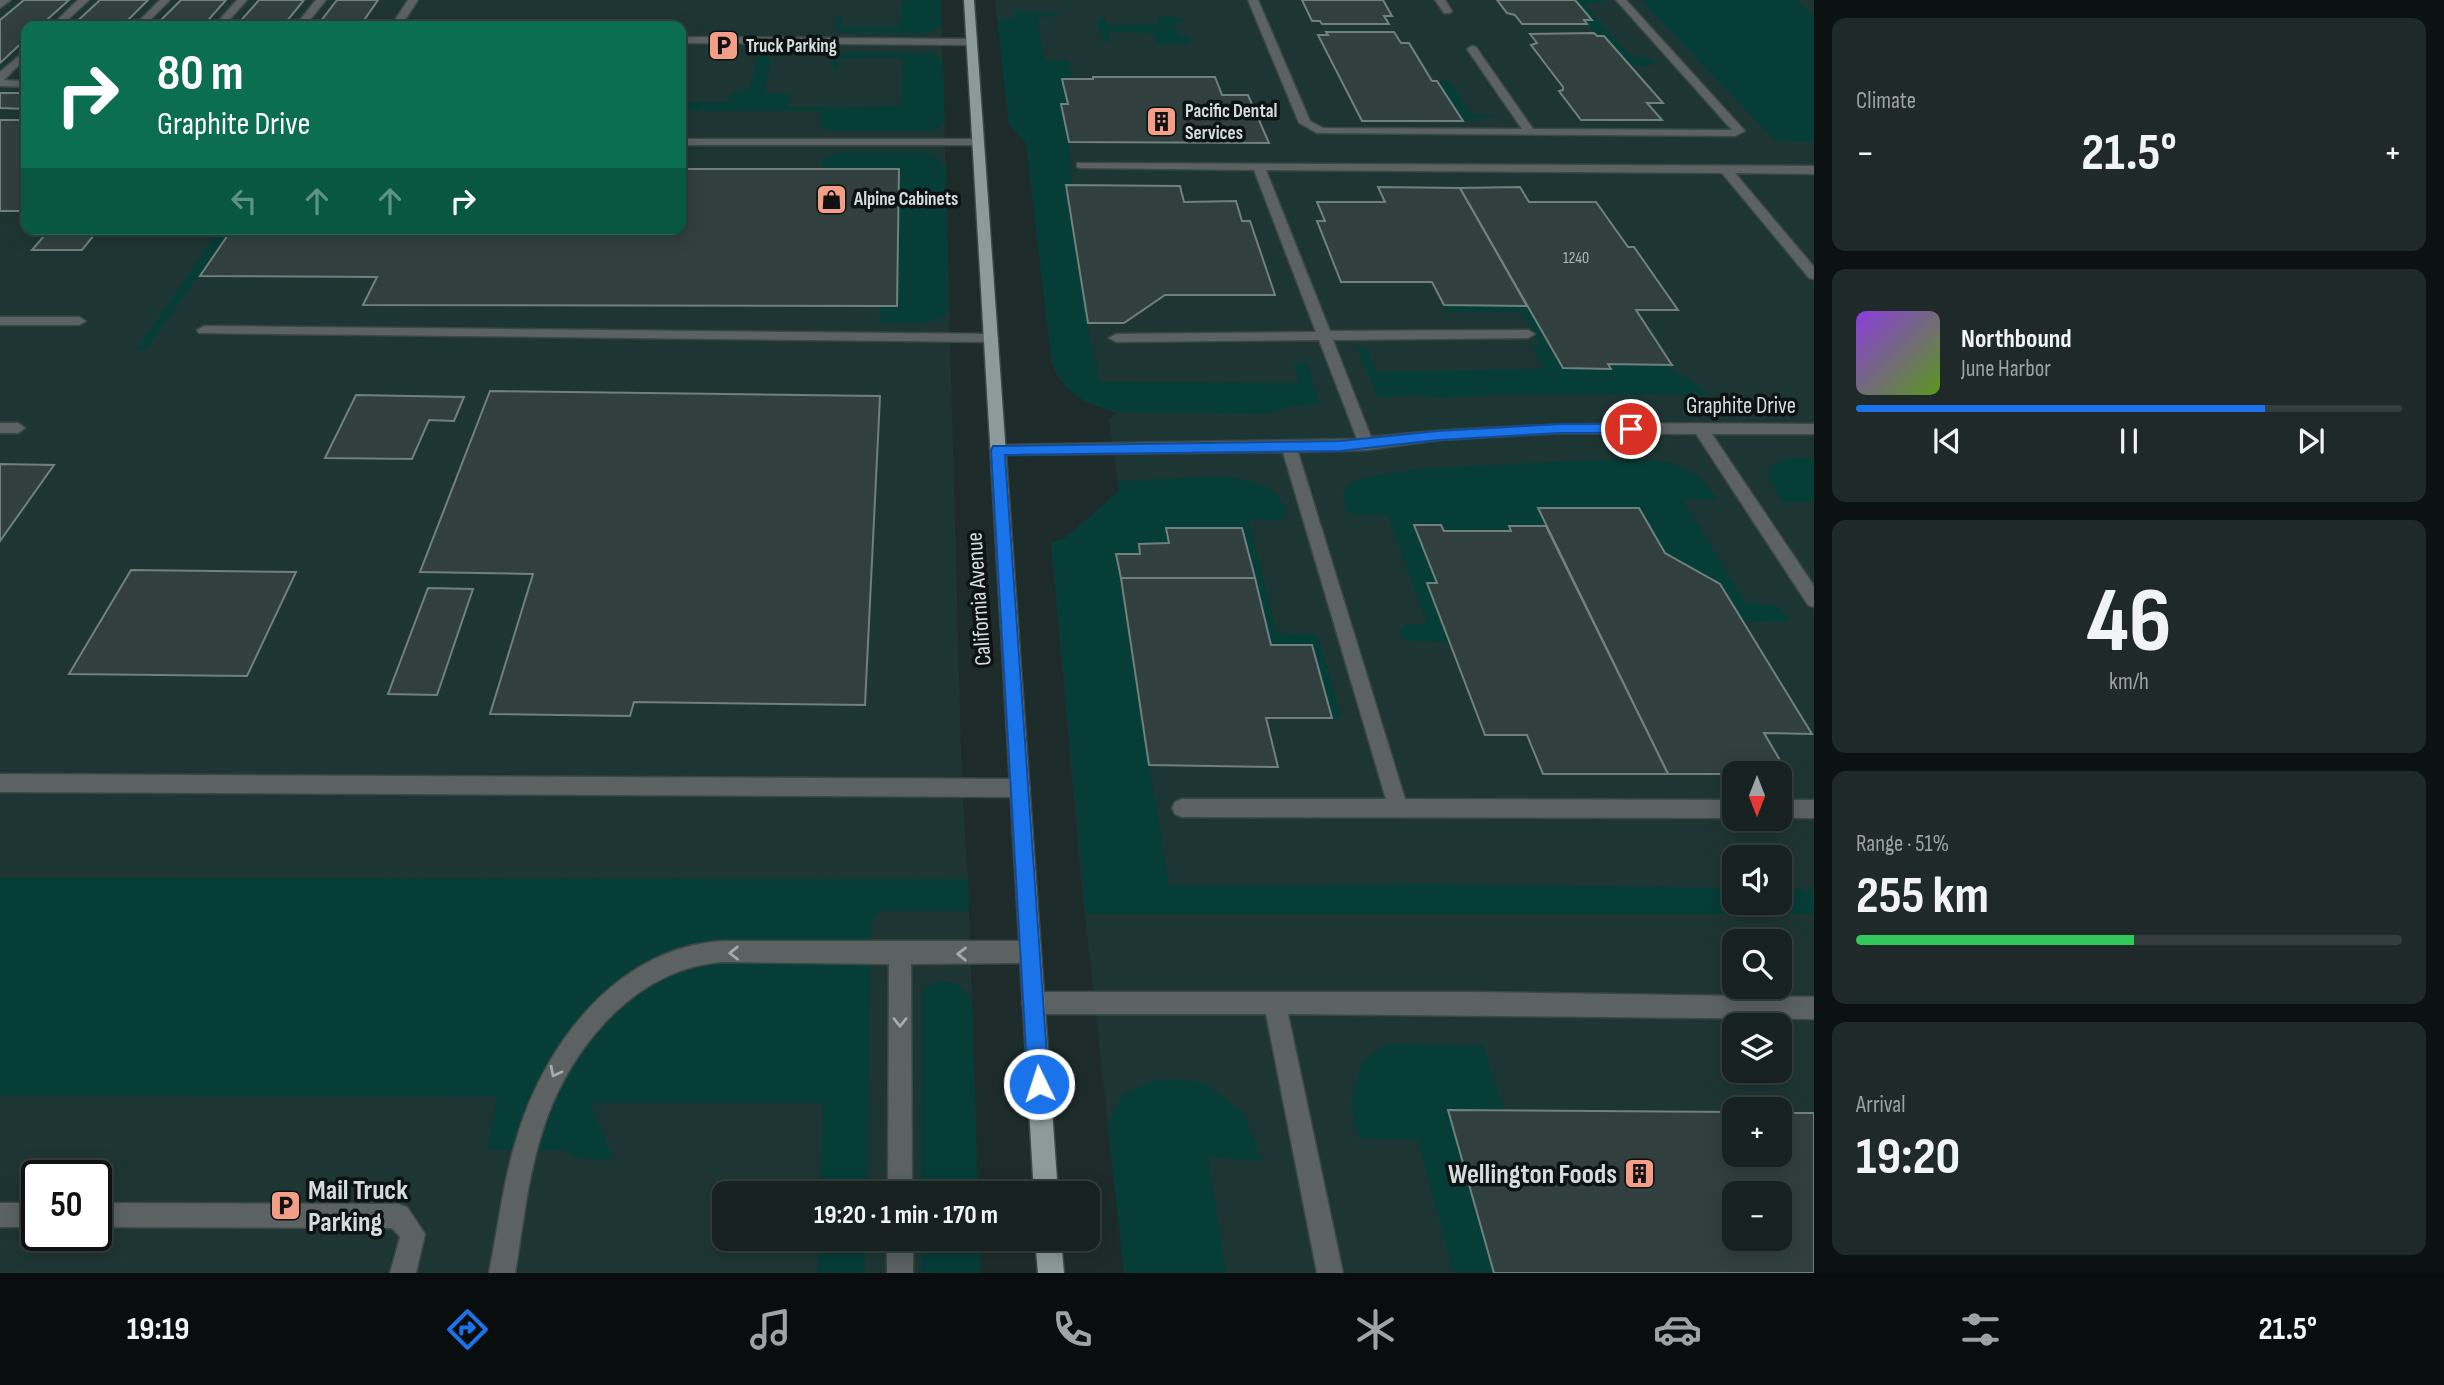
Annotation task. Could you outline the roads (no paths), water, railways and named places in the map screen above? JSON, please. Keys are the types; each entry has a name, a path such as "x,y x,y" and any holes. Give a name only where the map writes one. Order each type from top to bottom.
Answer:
{"main road":[{"name":"California Avenue","path":"969,0 1045,1181"},
{"path":"1049,1251 1051,1273"}],"street":[{"path":"0,5 6,0"},
{"path":"61,21 84,0"},
{"path":"144,21 165,0"},
{"path":"224,21 243,0"},
{"path":"304,21 321,0"},
{"path":"399,21 413,0"},
{"path":"1253,0 1305,123 1313,128 1335,131 1739,131 1621,0"},
{"path":"1440,0 1447,11"},
{"path":"686,40 972,42"},
{"path":"1472,49 1530,132"},
{"path":"0,78 21,58"},
{"path":"0,83 21,84"},
{"path":"686,142 978,142"},
{"path":"1082,165 1814,170"},
{"path":"1259,167 1367,445"},
{"path":"1725,169 1814,275"},
{"path":"0,321 79,321"},
{"path":"204,330 991,338"},
{"path":"1116,338 1528,334"},
{"path":"0,428 18,428"},
{"name":"Graphite Drive","path":"998,450 1367,445 1438,435 1560,428 1814,429"},
{"path":"1701,429 1814,600"},
{"path":"1289,447 1398,808"},
{"path":"0,783 1020,788"},
{"path":"1182,808 1722,809"},
{"path":"1792,809 1814,809"},
{"path":"502,1273 534,1121 549,1085 566,1053 591,1019 624,990 652,971 688,956 730,952 1030,952"},
{"path":"900,953 900,1181"},
{"path":"1033,1003 1814,1008"},
{"path":"1275,1003 1330,1273"},
{"path":"0,1215 21,1215"},
{"path":"112,1216 398,1216 413,1234 403,1273"},
{"path":"900,1251 900,1273"}],"place":[{"name":"Truck Parking","path":"723,46"},
{"name":"Pacific Dental Services","path":"1162,122"},
{"name":"Alpine Cabinets","path":"831,199"},
{"name":"Wellington Foods","path":"1640,1174"},
{"name":"Mail Truck Parking","path":"285,1206"}]}
